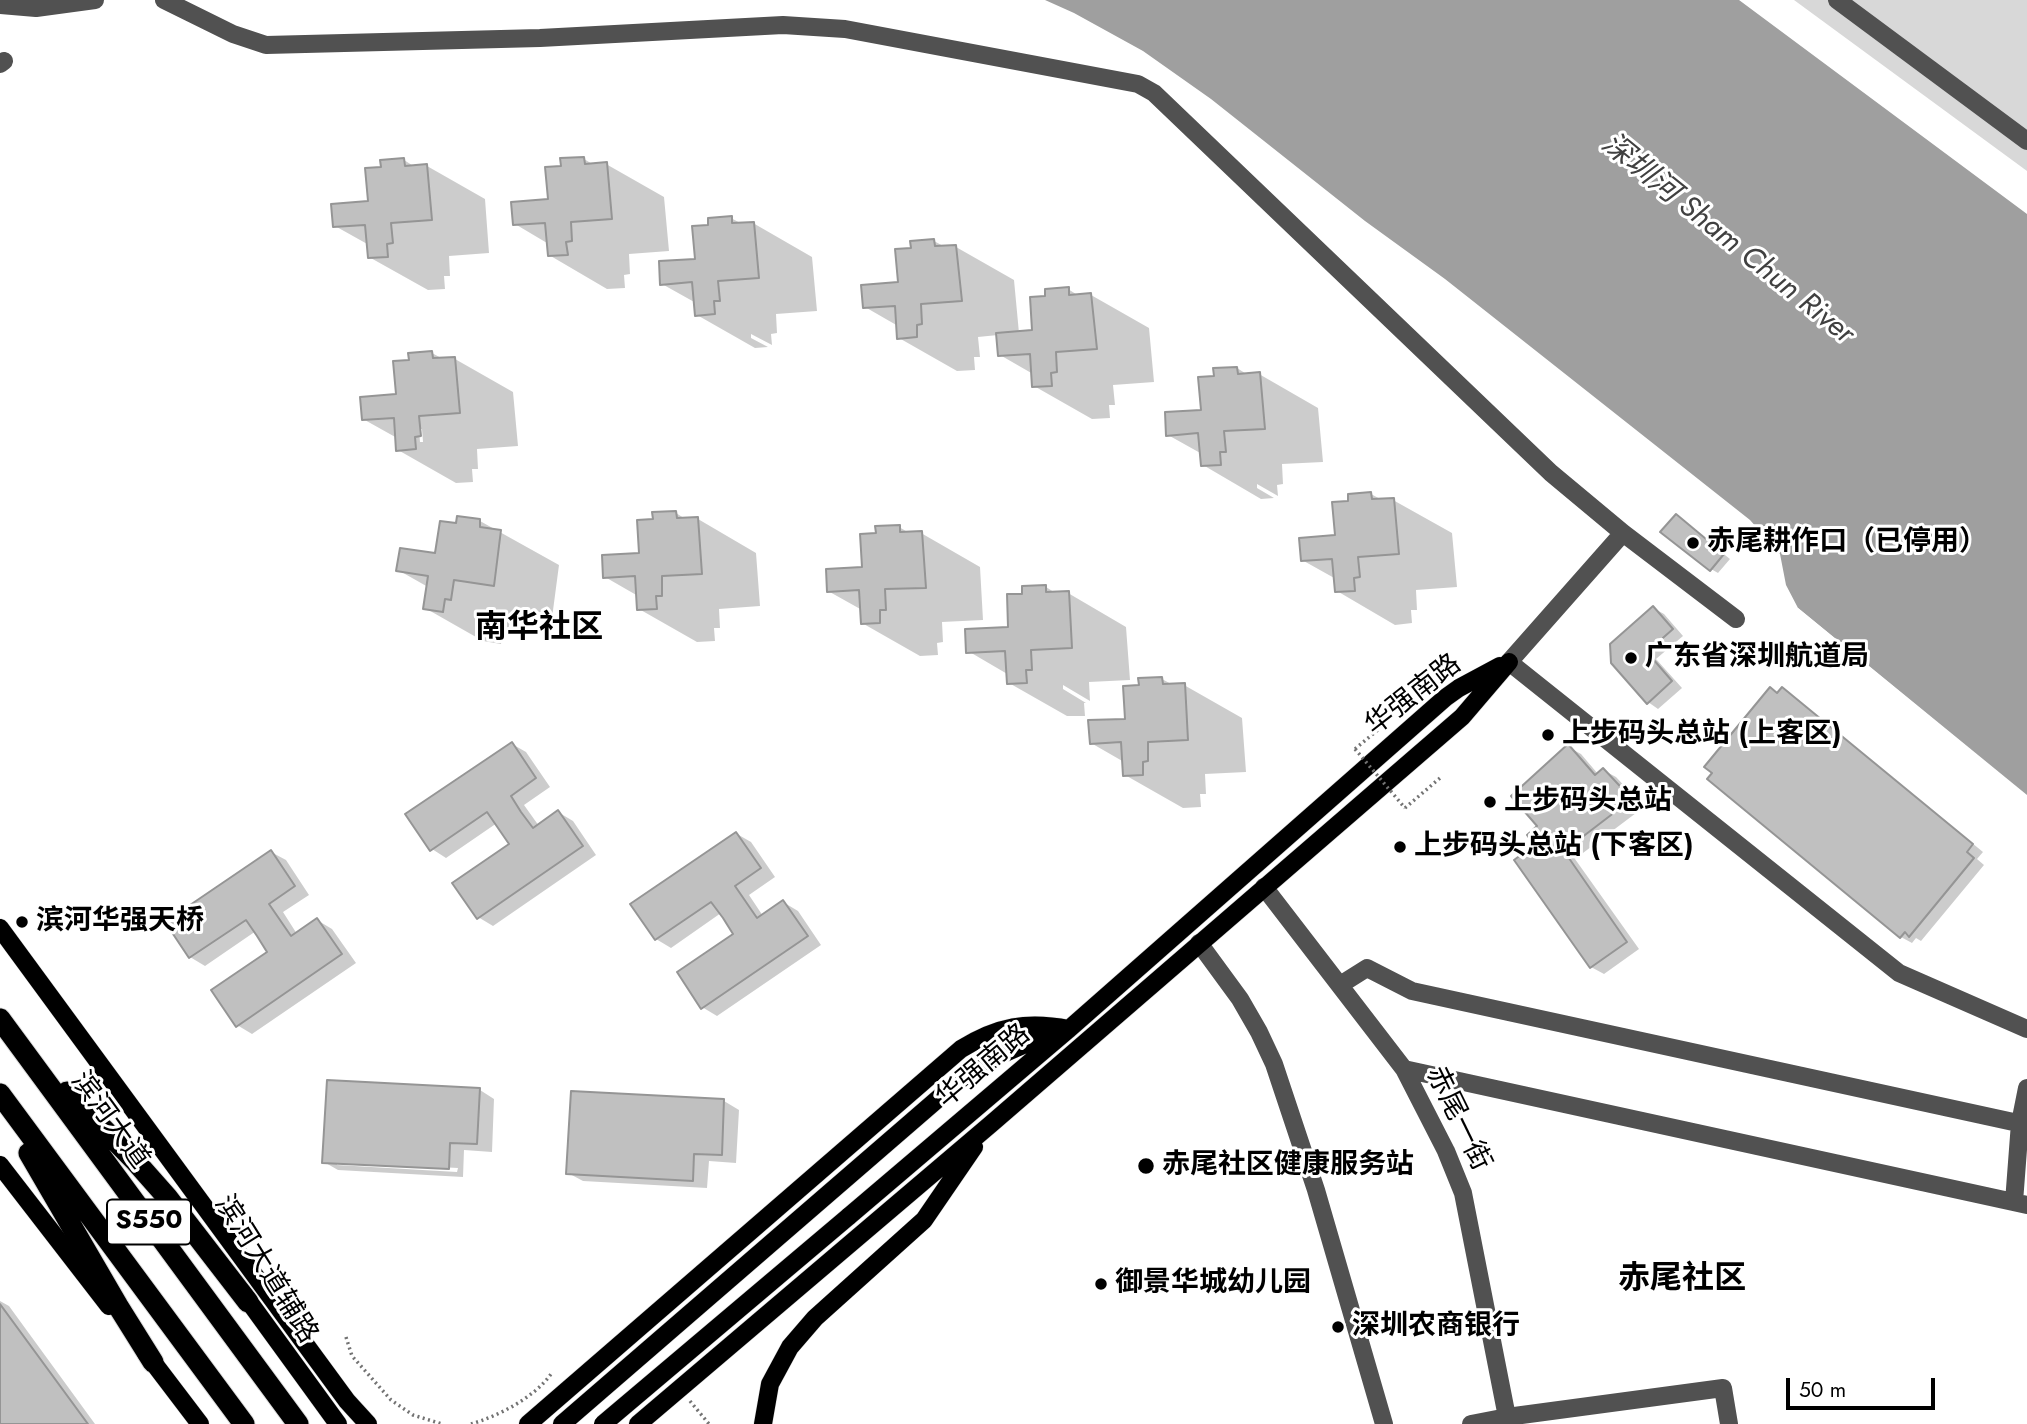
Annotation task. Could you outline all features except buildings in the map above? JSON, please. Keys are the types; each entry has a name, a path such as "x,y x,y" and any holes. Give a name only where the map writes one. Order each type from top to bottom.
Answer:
{"highway":[{"path":"2,1022 44,1070 136,1161 248,1303"},
{"name":"滨河大道","path":"2,1022 298,1424"},
{"name":"S550","path":"0,1094 244,1424"},
{"path":"0,1103 153,1362"}],"main road":[{"name":"华强南路","path":"638,1424 991,1124 1462,717 1509,662"},
{"name":"华强南路","path":"603,1424 1069,1029 1445,698 1509,662"},
{"name":"滨河大道辅路","path":"0,928 347,1401 368,1424"},
{"path":"528,1424 961,1049 977,1038 1020,1025 1040,1024 1069,1029"},
{"path":"562,1424 962,1078 1004,1053 1069,1029"},
{"path":"762,1424 770,1384 779,1364 800,1334 924,1220 991,1124"},
{"name":"滨河大道辅路","path":"155,1140 248,1303 338,1424"},
{"path":"0,1165 201,1424"}],"street":[{"path":"0,5 36,8 95,0"},
{"path":"164,0 233,34 266,45 540,38 783,25 845,29 1138,84 1154,93 1551,473 1623,533 1736,619"},
{"path":"1837,0 2027,141"},
{"path":"1623,533 1509,662 1899,973 2027,1029"},
{"name":"赤尾一街","path":"1264,887 1404,1069 1446,1151 1463,1193 1507,1417"},
{"path":"1199,943 1240,999 1273,1064 1316,1190 1384,1424"},
{"path":"1340,985 1367,968 1412,991 2023,1124"},
{"path":"1404,1069 2021,1204 2023,1124 2027,1088"},
{"path":"1472,1424 1723,1388 1729,1424"}],"path":[{"path":"1390,711 1390,719 1355,749 1405,808 1440,778"},
{"path":"345,1336 352,1356 391,1400 413,1415 441,1424"},
{"path":"471,1424 492,1418 544,1383 551,1374"}],"shaded area":[{"path":"1794,0 2027,0 2027,171"}],"water":[{"name":"深圳河 Sham Chun River","path":"1045,0 1739,0 2027,214 2027,796 1798,608 1786,585 1780,554 1750,520 1445,279 1365,221 1211,99 1143,51"}],"pier":[{"path":"1798,608 2027,795 2027,800 1796,611"}],"place":[{"name":"赤尾耕作口（已停用）","path":"1693,543"},
{"name":"广东省深圳航道局","path":"1631,658"},
{"name":"上步码头总站 (上客区)","path":"1548,735"},
{"name":"上步码头总站","path":"1490,802"},
{"name":"上步码头总站 (下客区)","path":"1400,847"},
{"name":"滨河华强天桥","path":"22,922"},
{"name":"赤尾社区健康服务站","path":"1146,1166"},
{"name":"御景华城幼儿园","path":"1101,1284"},
{"name":"深圳农商银行","path":"1338,1327"}],"district":[{"name":"南华社区","path":"539,629"},
{"name":"赤尾社区","path":"1682,1280"}]}
